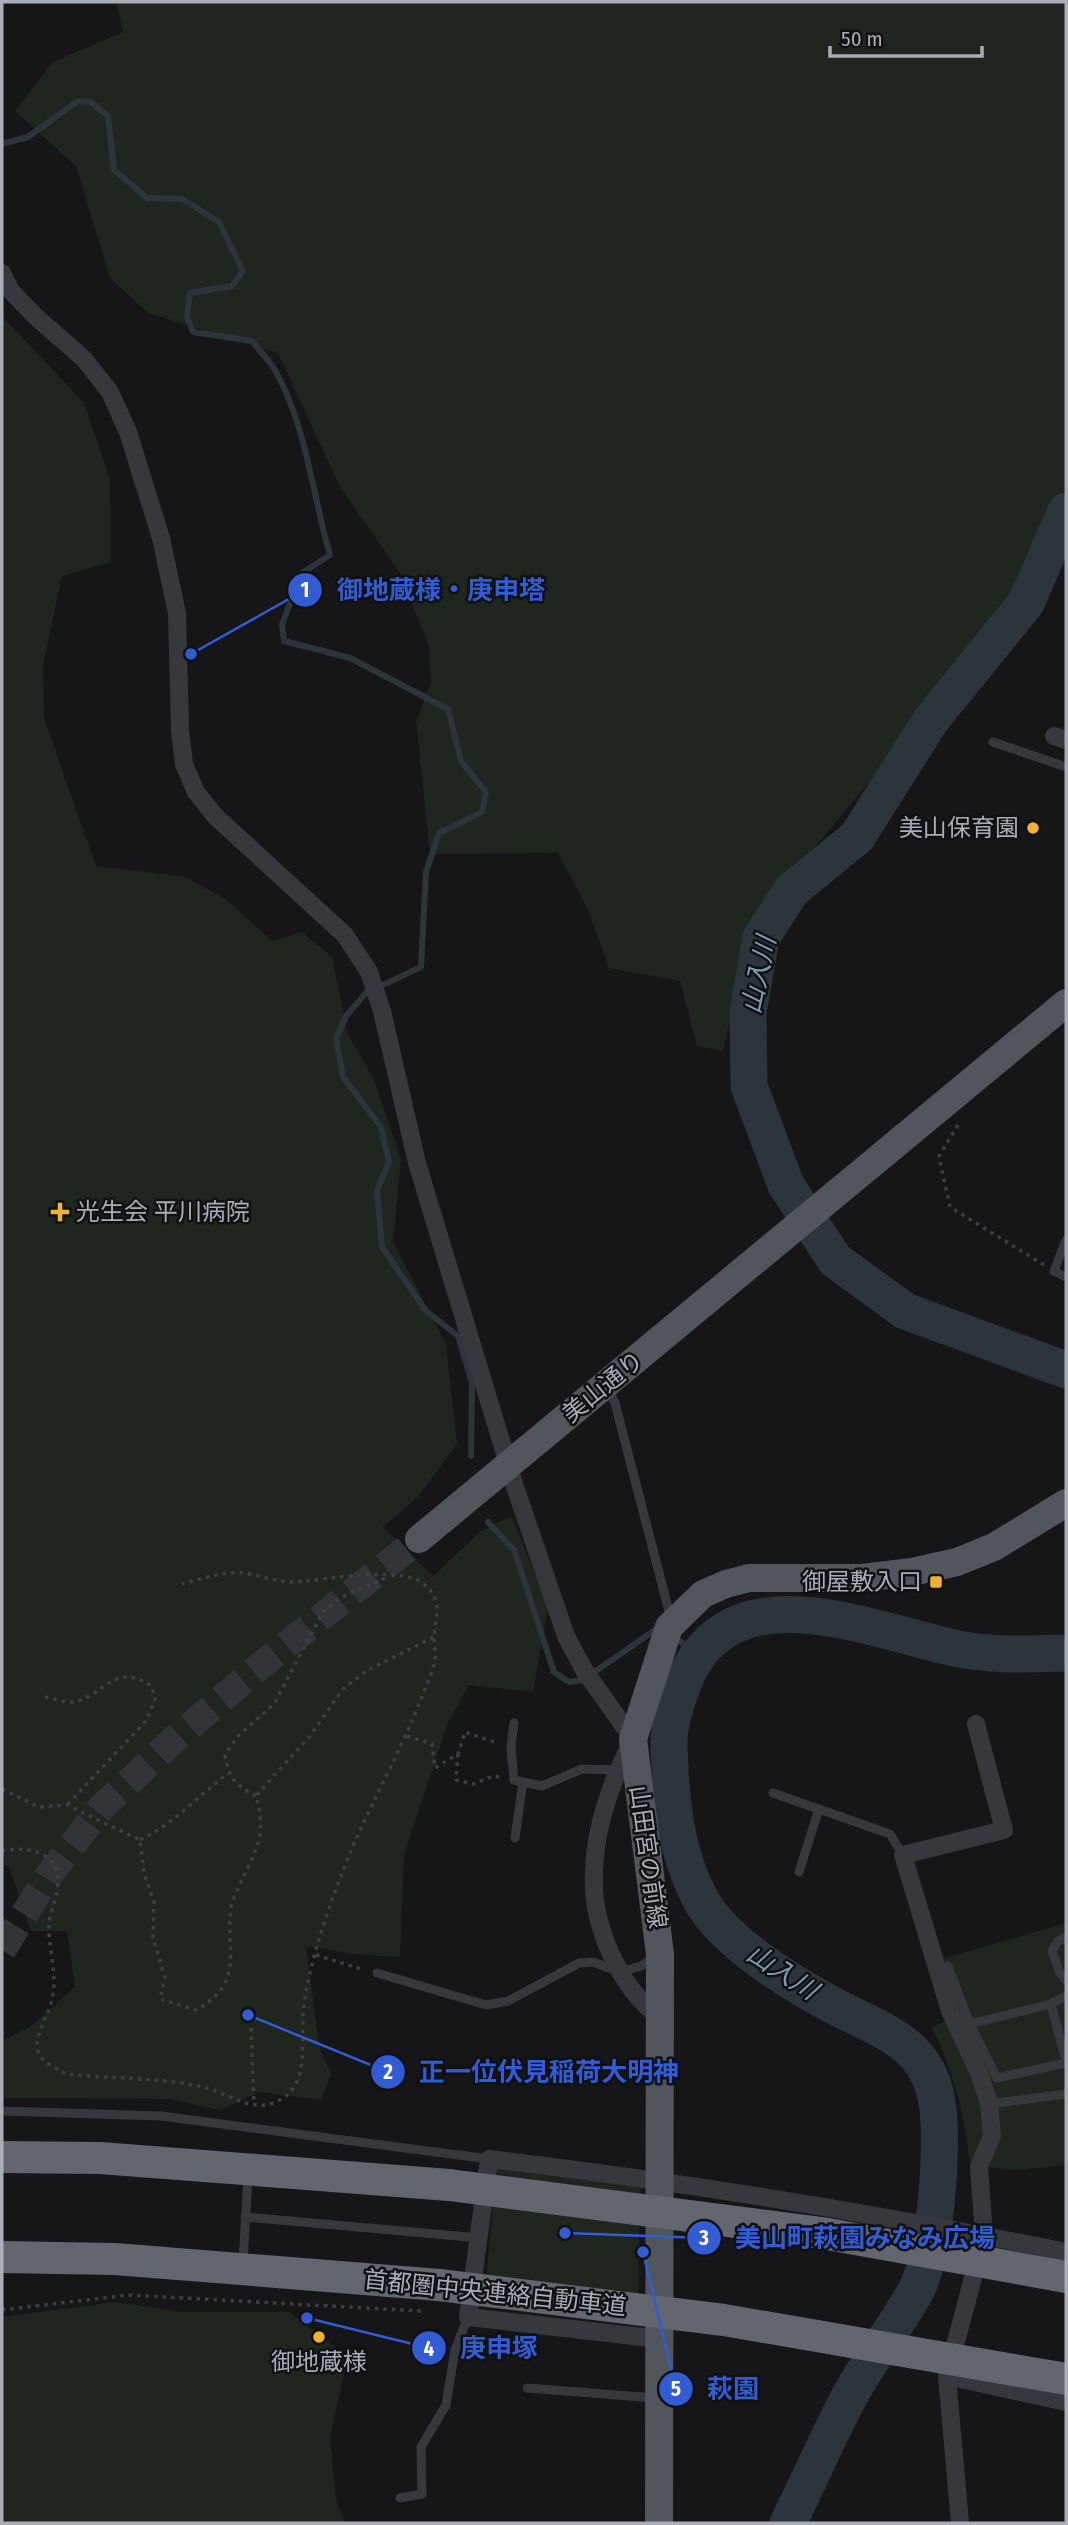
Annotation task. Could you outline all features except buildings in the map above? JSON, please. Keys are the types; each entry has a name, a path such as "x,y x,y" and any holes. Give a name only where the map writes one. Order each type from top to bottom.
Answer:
{"highway":[{"path":"2,2146 100,2158 449,2185 809,2231 1066,2277"},
{"path":"2,2157 100,2158"},
{"name":"首都圏中央連絡自動車道","path":"2,2257 115,2259 439,2285 764,2326 1066,2379"}],"main road":[{"name":"美山通り","path":"419,1539 1066,1003"},
{"path":"668,1629 703,1594 749,1578 862,1578 912,1572 957,1562 994,1547 1066,1503"},
{"name":"山田宮の前線","path":"659,2523 660,1954 633,1739 668,1629"}],"street":[{"path":"2,273 12,291 35,316 84,359 103,384 128,432 161,538 177,612 180,730 184,764 195,792 215,816 345,935 360,953 370,976 379,1002 417,1163 509,1465 566,1636 588,1677 633,1739 618,1770 606,1809 593,1872 604,1930 620,1972 634,1995 661,2019"},
{"path":"960,2523 947,2376 984,2235 979,2166 992,2136 989,2104 980,2075 950,2011 903,1855 1004,1830 976,1724"},
{"path":"660,2339 468,2317 481,2238 489,2159 659,2179 897,2217 1066,2252"},
{"path":"947,2376 1066,2402"}],"lane":[{"path":"993,742 1066,767"},
{"path":"1066,1240 1054,1271 1066,1277"},
{"path":"606,1385 615,1403 668,1629"},
{"path":"514,1723 511,1747 518,1781 515,1838"},
{"path":"518,1781 542,1786 582,1769 618,1770"},
{"path":"773,1793 890,1834 903,1855"},
{"path":"799,1872 819,1809"},
{"path":"1066,1937 1057,1942 1052,1951 1059,1973 1066,1980"},
{"path":"377,1973 486,2005 508,2001 579,1963 593,1962 620,1972 641,1966 660,1954"},
{"path":"948,1966 970,2024 997,2078 1066,2062 1051,2004"},
{"path":"970,2024 1051,2004 1066,1996"},
{"path":"989,2104 1066,2094"},
{"path":"2,2111 161,2116 489,2159"},
{"path":"243,2269 248,2169"},
{"path":"245,2217 481,2238"},
{"path":"400,2498 422,2494 421,2447 446,2405 456,2350 468,2317"},
{"path":"527,2388 660,2399"}],"path":[{"path":"960,1122 939,1156 950,1207 1054,1271"},
{"path":"2,1851 20,1847 39,1852 53,1864 59,1880 49,1923 53,1997 38,2035 38,2052 47,2064 66,2074 204,2087 239,2103 265,2105 281,2099 295,2087 300,2067 303,2012 335,1888 369,1809 407,1736 435,1659 434,1636 439,1619 437,1601 424,1584 405,1576 357,1574 293,1582 240,1573 181,1584"},
{"path":"140,1840 144,1873 154,1902 153,1937 165,1978 160,1998 196,2010 216,1999 227,1980 231,1956 231,1905 261,1840 263,1820 256,1796 228,1774 225,1755 239,1736 274,1704 323,1612 340,1598 387,1577"},
{"path":"256,1796 310,1735 343,1689 385,1660 434,1636"},
{"path":"45,1696 73,1702 120,1678 138,1677 152,1686 155,1700 146,1721 67,1805"},
{"path":"485,1738 465,1732 458,1754 456,1780 474,1784 493,1776 518,1781"},
{"path":"407,1736 432,1744 435,1768 458,1754"},
{"path":"140,1840 187,1811 203,1793 228,1774"},
{"path":"2,1789 39,1807 67,1805 140,1840"},
{"path":"316,1955 377,1973"},
{"path":"251,2028 254,2104"},
{"path":"265,2105 265,2115"},
{"path":"2,2309 129,2295 447,2313 468,2317"}],"shaded area":[{"path":"116,2 1066,2 1066,503 1042,540 1008,617 751,923 723,1051 697,1046 680,981 609,968 590,914 558,853 430,854 416,721 431,683 429,646 401,575 339,485 278,353 148,313 110,278 76,166 15,111 53,62 123,32"},
{"path":"2,316 84,403 110,479 111,562 62,576 43,666 44,718 96,866 186,877 227,900 272,941 302,932 332,957 347,1032 374,1080 401,1159 393,1242 446,1344 457,1444 418,1497 383,1527 433,1576 481,1531 512,1516 548,1608 533,1692 469,1685 448,1723 404,1855 400,1957 352,1954 306,1946 319,2046 331,2074 321,2100 260,2092 220,2110 169,2099 2,2098 2,2041 30,2027 75,1987 67,1931 31,1931 8,1865 2,1866"},
{"path":"1066,1923 1066,2165 1015,2170 970,2165 957,2094 932,2027 958,2017 938,1960"},
{"path":"496,2168 640,2183 638,2304 486,2283"},
{"path":"115,2302 181,2312 289,2312 348,2357 330,2436 336,2500 345,2523 2,2523 2,2317"}],"waterway":[{"path":"2,144 28,137 78,101 91,102 108,116 114,170 147,198 182,199 219,222 243,271 232,286 190,293 187,317 193,332 252,341 275,370 295,414 302,437 330,555 302,573 282,624 284,641 350,658 448,709 461,761 486,792 482,812 439,833 426,872 421,967 366,993 346,1016 336,1039 343,1077 381,1127 389,1162 377,1191 382,1247 426,1311 458,1336 472,1383 471,1456"},
{"name":"山入川","path":"1066,511 1026,603 931,720 857,837 791,891 761,938 748,1012 749,1086 786,1185 835,1260 905,1311 1066,1370"},
{"path":"488,1522 514,1550 554,1672 569,1682 583,1680 655,1630 660,1632"},
{"name":"山入川","path":"788,2523 855,2387 907,2306 922,2275 933,2227 939,2171 937,2102 925,2067 902,2043 803,1989 763,1962 726,1932 701,1900 685,1864 673,1807 669,1740 676,1704 685,1679 707,1645 736,1625 770,1616 807,1615 846,1621 959,1649 986,1653 1066,1653"},
{"path":"674,1636 696,1655"}],"tunnel":[{"path":"2,1950 47,1878 100,1809 176,1738 265,1662 419,1539"}],"place":[{"name":"御地蔵様・庚申塔","path":"191,654"},
{"name":"美山保育園","path":"1033,828"},
{"name":"光生会 平川病院","path":"60,1212"},
{"name":"御屋敷入口","path":"936,1582"},
{"name":"正一位伏見稲荷大明神","path":"248,2015"},
{"name":"美山町萩園みなみ広場","path":"565,2233"},
{"name":"萩園","path":"643,2252"},
{"name":"庚申塚","path":"307,2318"},
{"name":"御地蔵様","path":"319,2337"}]}
